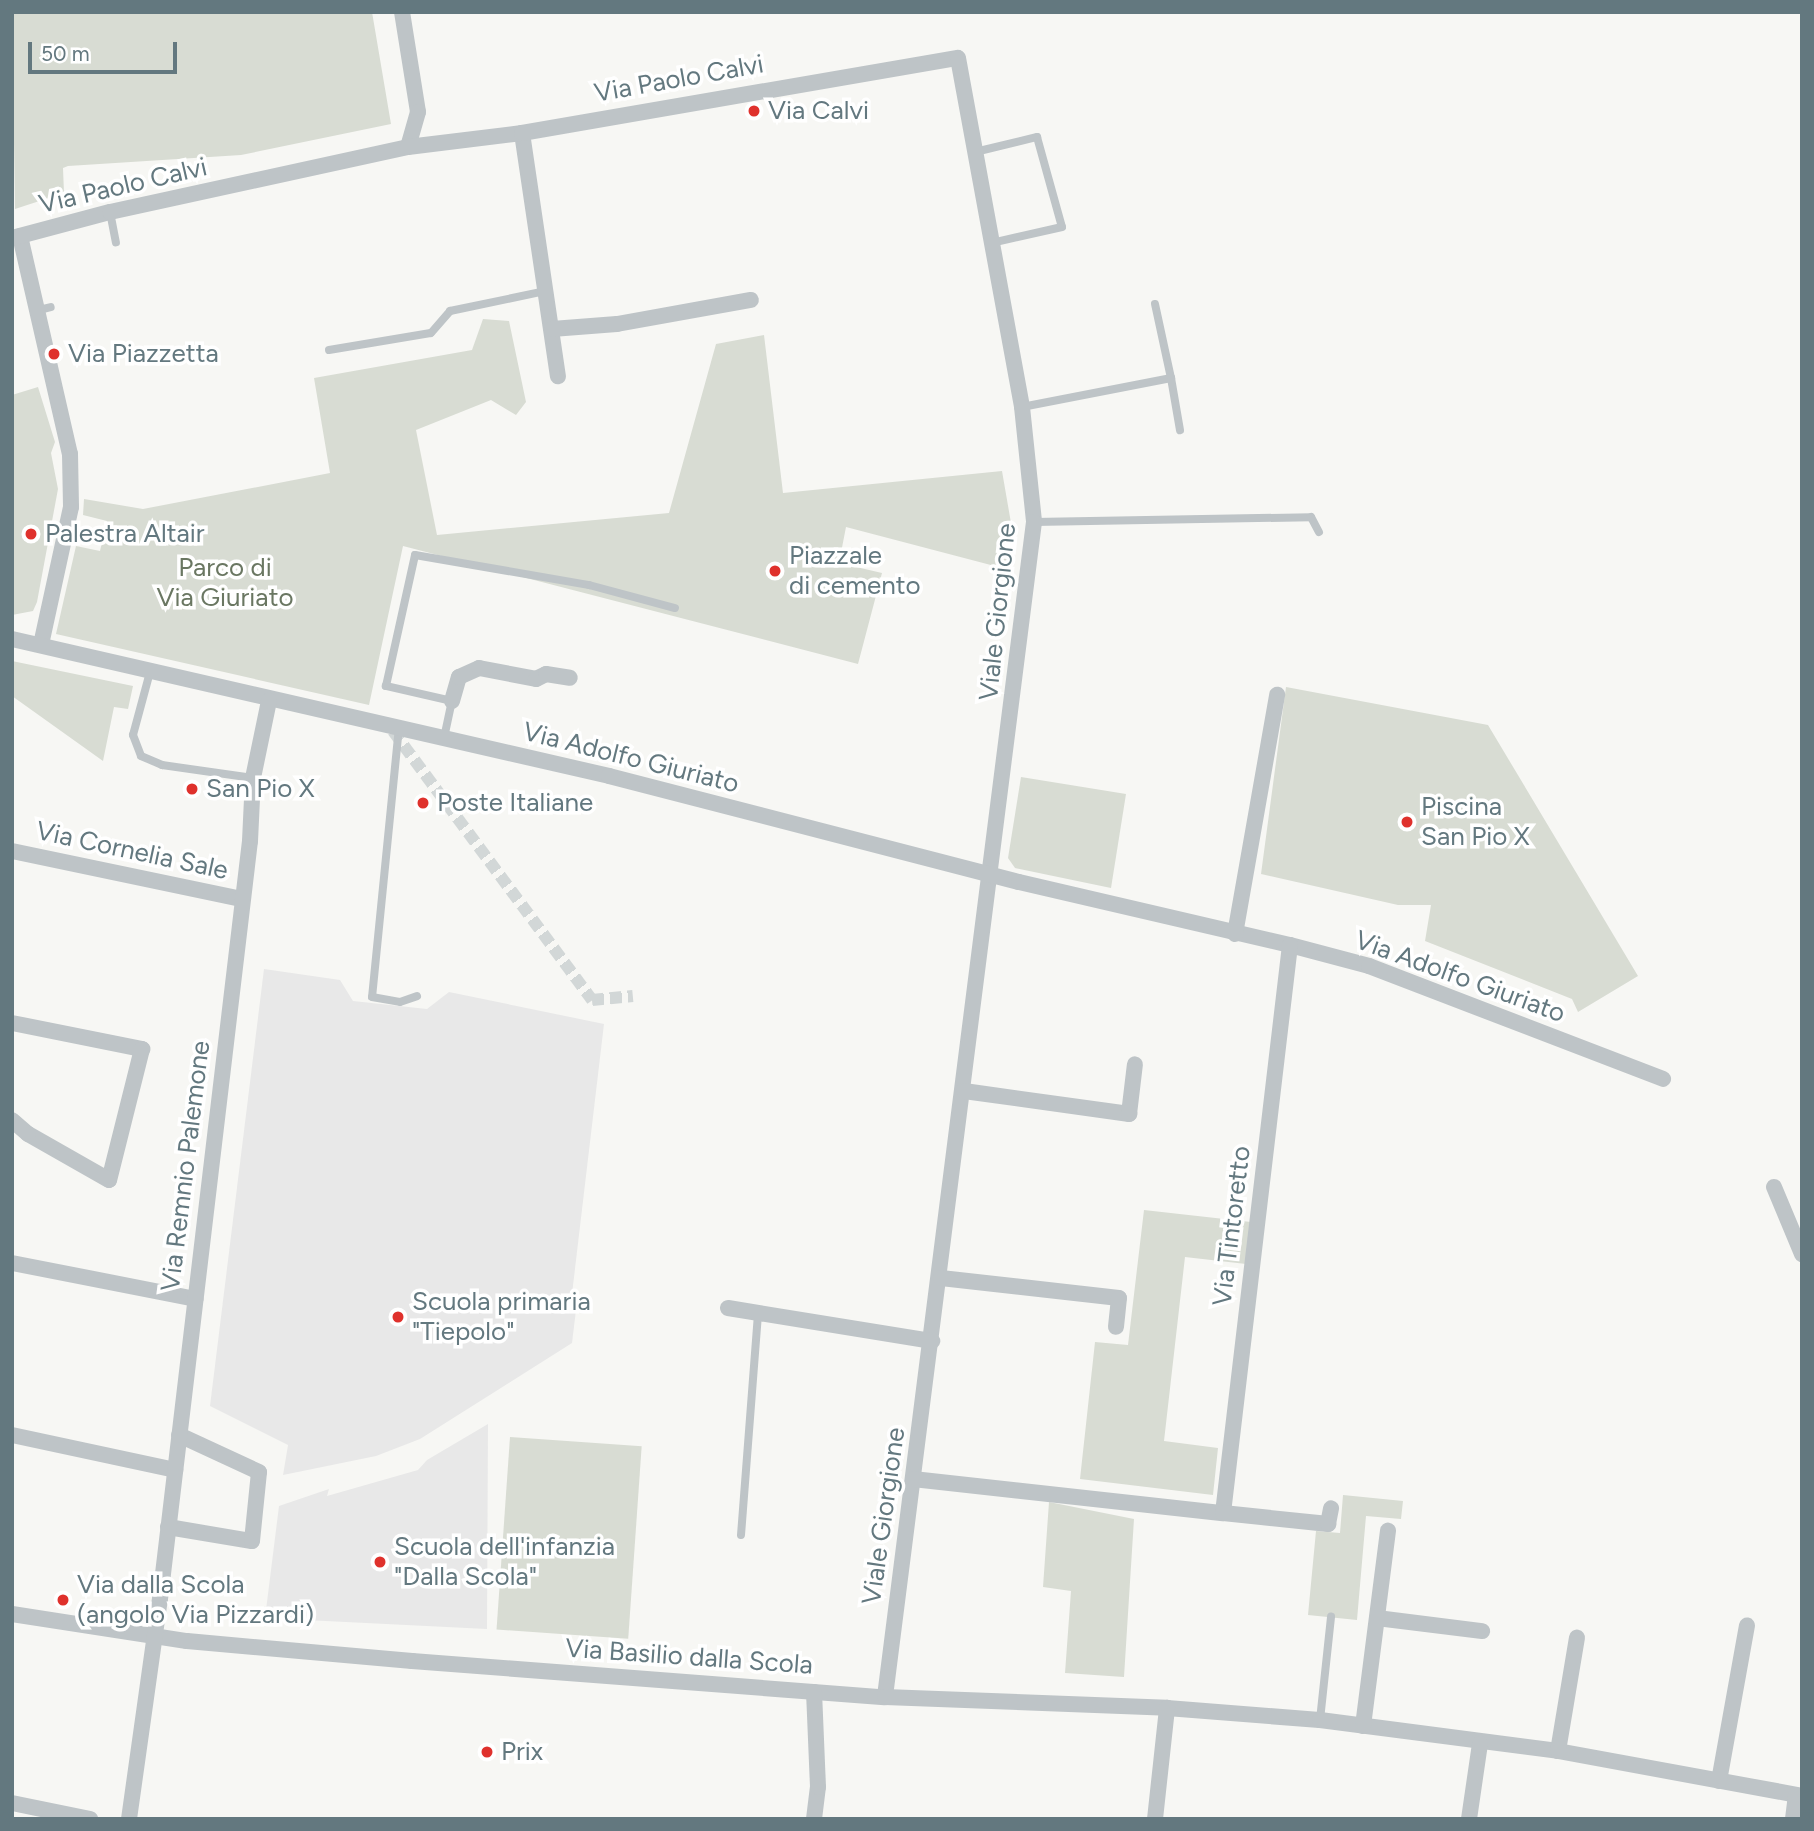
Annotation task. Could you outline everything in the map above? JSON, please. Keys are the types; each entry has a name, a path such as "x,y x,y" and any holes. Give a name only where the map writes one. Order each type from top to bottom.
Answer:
{"street":[{"path":"402,12 418,112 408,148"},
{"name":"Via Paolo Calvi","path":"16,237 110,212 408,148 522,133 958,58"},
{"name":"Viale Giorgione","path":"885,1697 941,1278 1034,522 1022,407 958,58"},
{"path":"522,133 558,376"},
{"path":"16,237 45,308 70,454 71,507 41,645"},
{"path":"552,329 617,324 751,300"},
{"name":"Via Adolfo Giuriato","path":"12,639 269,701 399,727 990,875 1290,945 1369,967 1663,1079"},
{"path":"452,701 459,677 478,668 536,679 546,674 570,678"},
{"path":"1235,934 1277,695"},
{"name":"Via Remnio Palemone","path":"129,1819 156,1637 242,899 253,778 269,701"},
{"name":"Via Cornelia Sale","path":"12,851 242,899"},
{"name":"Via Tintoretto","path":"1223,1513 1290,945"},
{"path":"12,1023 142,1049 109,1180 28,1134 12,1119"},
{"path":"964,1091 1129,1114 1135,1064"},
{"path":"1774,1187 1802,1254"},
{"path":"12,1263 195,1299"},
{"path":"941,1278 1119,1298 1116,1327"},
{"path":"728,1308 932,1341"},
{"path":"12,1435 174,1470"},
{"path":"168,1527 252,1541 259,1472 179,1435"},
{"path":"913,1479 1328,1524 1331,1508"},
{"path":"1363,1726 1388,1531"},
{"name":"Via Basilio dalla Scola","path":"12,1614 156,1637 814,1692 1167,1708 1320,1720 1480,1744 1558,1751 1799,1796"},
{"path":"1377,1618 1482,1631"},
{"path":"1719,1781 1747,1625"},
{"path":"1558,1751 1577,1638"},
{"path":"814,1692 818,1787 814,1819"},
{"path":"1155,1819 1167,1708"},
{"path":"1469,1819 1480,1744"},
{"path":"1793,1819 1799,1796"},
{"path":"12,1803 90,1819"}],"lane":[{"path":"975,152 1037,137 1062,227 991,243"},
{"path":"110,212 116,242"},
{"path":"329,350 430,333 450,311 546,291"},
{"path":"1155,304 1180,430"},
{"path":"1022,407 1171,378"},
{"path":"1034,522 1311,516 1319,531"},
{"path":"444,738 452,701 386,686 415,555 589,585 675,608"},
{"path":"149,672 133,735 141,756 162,765 253,778"},
{"path":"399,727 372,997 400,1002 417,996"},
{"path":"741,1535 758,1313"},
{"path":"1320,1720 1331,1617"}],"shaded area":[{"path":"264,969 340,980 353,1001 427,1009 449,992 604,1024 572,1294 576,1310 572,1343 420,1439 376,1456 283,1475 288,1445 210,1406"},
{"name":"Scuola dell'infanzia \"Dalla Scola\"","path":"488,1424 487,1629 265,1618 279,1506 329,1489 327,1496 418,1470 427,1460"}],"green space":[{"path":"12,12 372,12 391,124 241,155 68,166 63,168 64,193 15,209"},
{"name":"Parco di Via Giuriato","path":"483,319 509,321 526,402 516,415 491,400 416,430 437,535 669,513 716,344 764,335 783,493 1002,471 1011,523 1006,569 846,527 839,563 882,573 858,664 403,546 369,705 56,634 76,546 100,551 107,521 83,515 84,499 143,509 330,473 314,378 472,350"},
{"name":"Palestra Altair","path":"38,387 55,442 51,453 58,489 37,602 33,611 12,615 12,395"},
{"path":"12,661 133,686 128,709 114,707 103,761 12,696"},
{"name":"Piscina San Pio X","path":"1286,687 1488,725 1638,976 1578,1012 1572,999 1425,941 1431,905 1398,905 1261,874"},
{"path":"1021,777 1126,794 1111,888 1015,868 1008,858"},
{"path":"1144,1210 1251,1222 1246,1264 1185,1257 1164,1441 1218,1448 1213,1495 1080,1479 1095,1342 1128,1345"},
{"path":"510,1437 642,1446 628,1639 497,1630"},
{"path":"1343,1495 1403,1501 1401,1519 1366,1516 1357,1620 1308,1615 1316,1531 1340,1533"},
{"path":"1049,1502 1134,1519 1124,1677 1065,1673 1071,1591 1043,1587"}],"tunnel":[{"path":"393,731 592,1000 633,996"}],"place":[{"name":"Via Calvi","path":"754,111"},
{"name":"Via Piazzetta","path":"54,354"},
{"name":"Palestra Altair","path":"31,534"},
{"name":"Piazzale di cemento","path":"775,571"},
{"name":"San Pio X","path":"192,789"},
{"name":"Poste Italiane","path":"423,803"},
{"name":"Piscina San Pio X","path":"1407,822"},
{"name":"Scuola primaria \"Tiepolo\"","path":"398,1317"},
{"name":"Scuola dell'infanzia \"Dalla Scola\"","path":"380,1562"},
{"name":"Via dalla Scola (angolo Via Pizzardi)","path":"63,1600"},
{"name":"Prix","path":"487,1752"}]}
